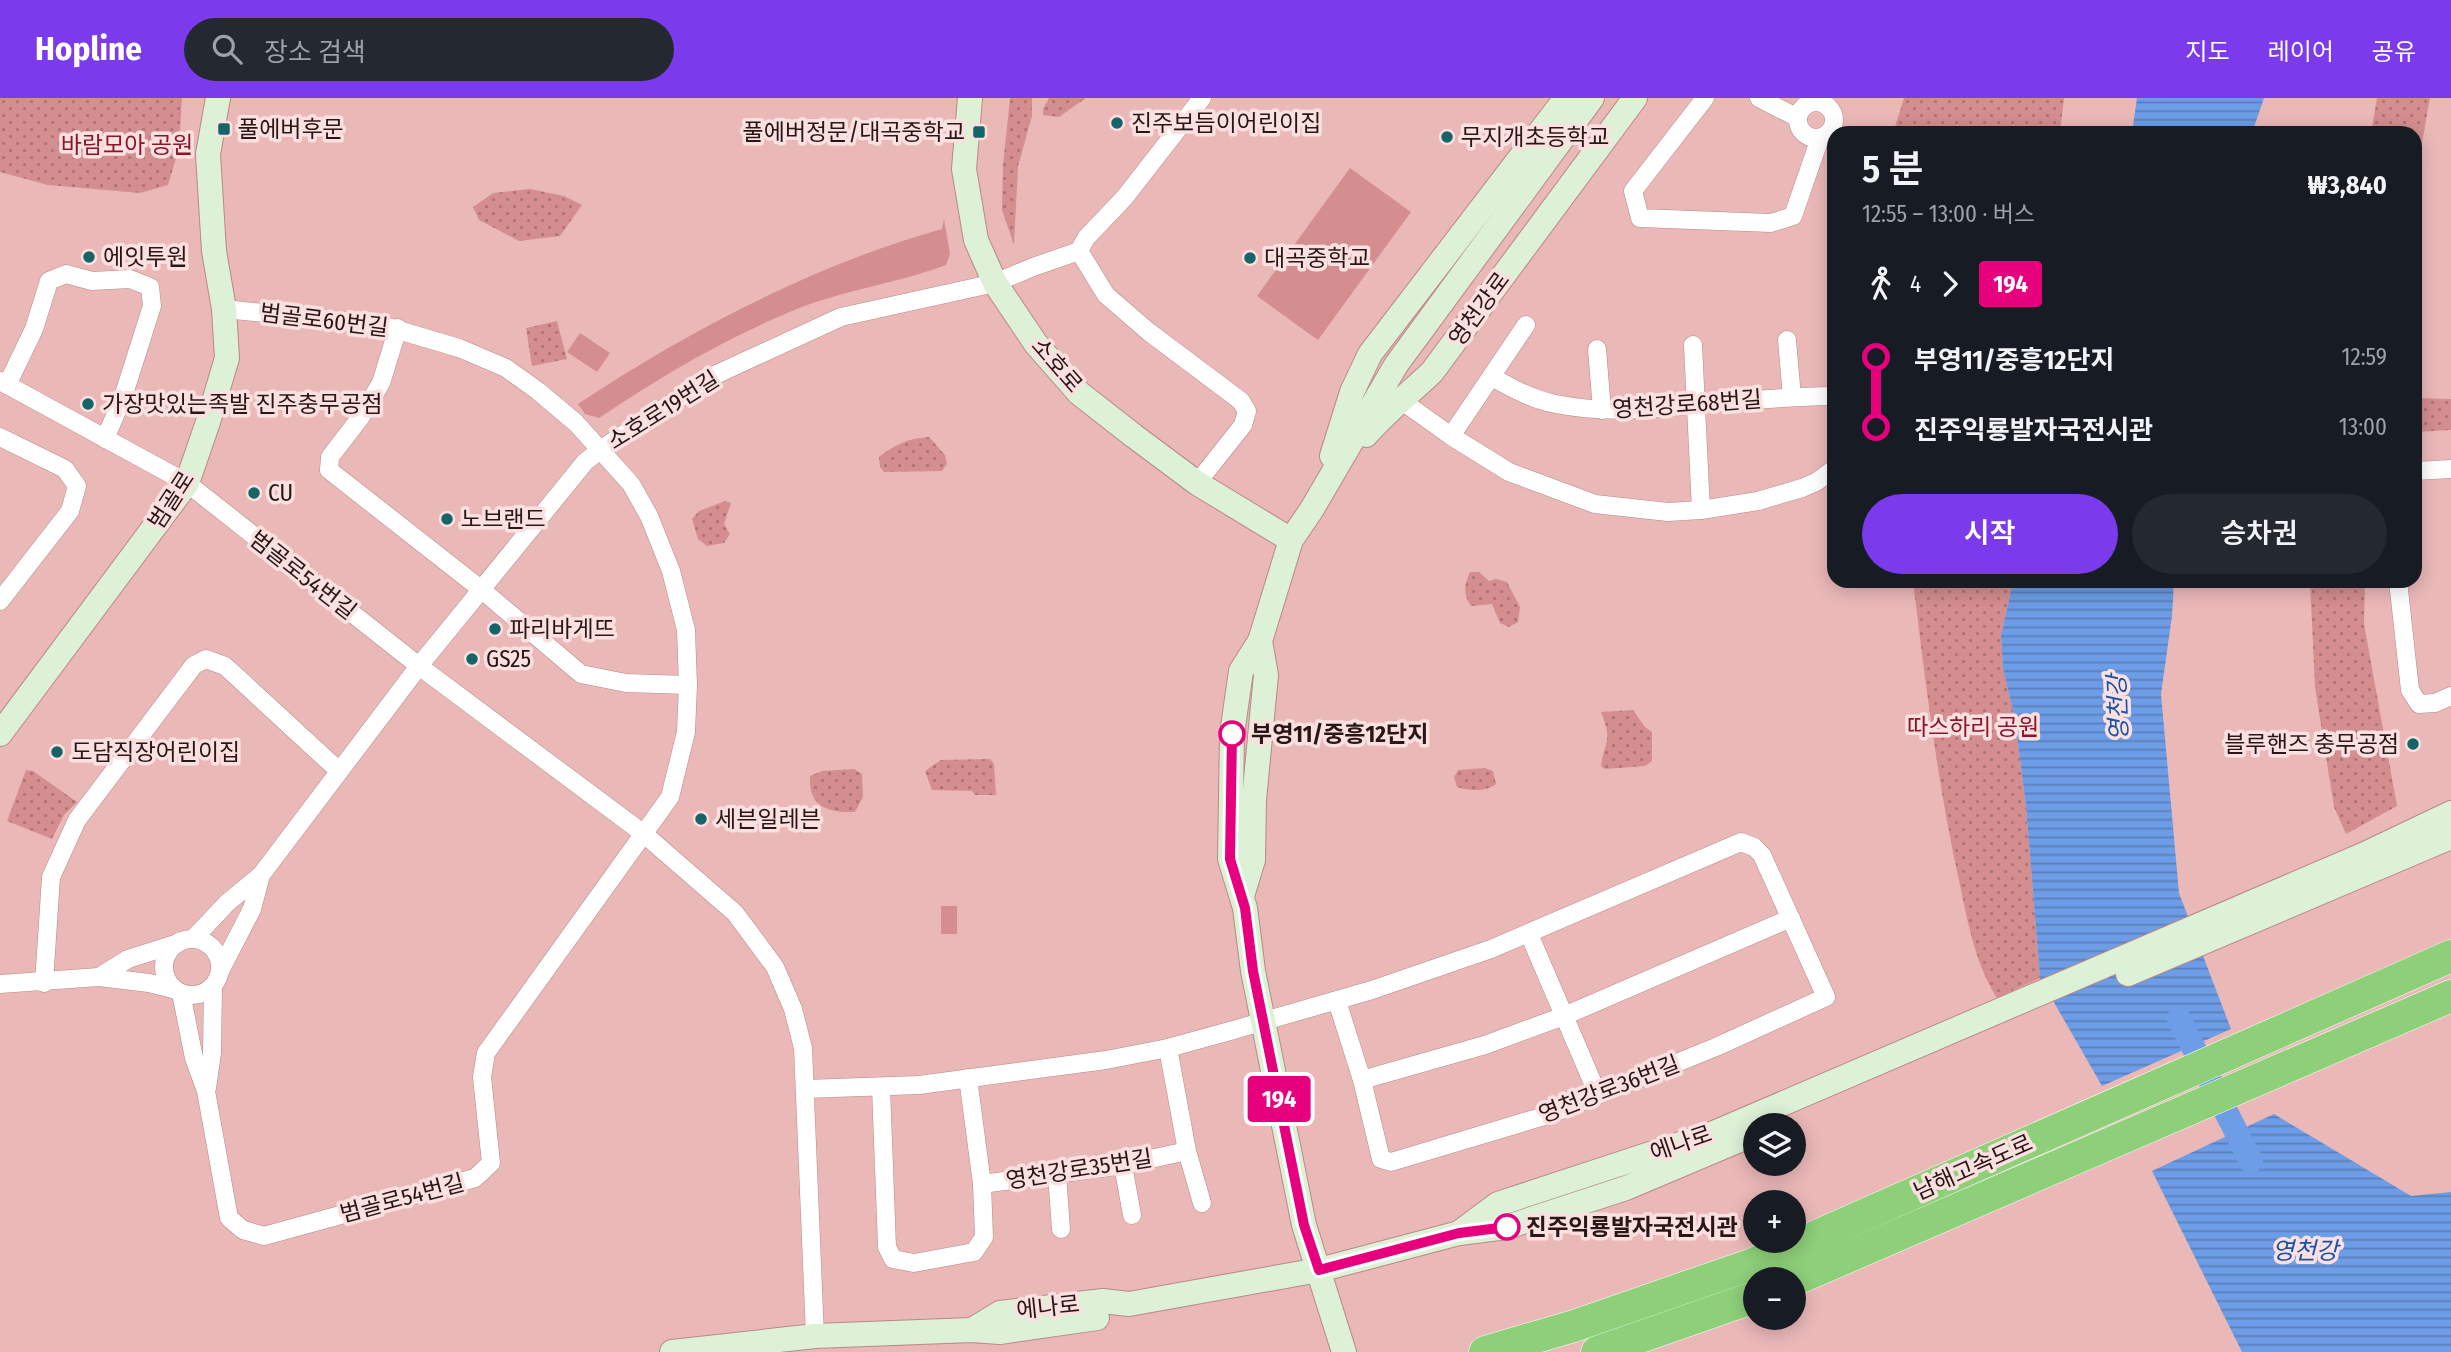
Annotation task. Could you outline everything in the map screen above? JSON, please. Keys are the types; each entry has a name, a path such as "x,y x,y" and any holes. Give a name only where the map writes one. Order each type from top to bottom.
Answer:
{"highway":[{"name":"남해고속도로","path":"1485,1352 1574,1326 1753,1264 2451,956"},
{"name":"남해고속도로","path":"1806,1275 2451,996"},
{"path":"1597,1352 1743,1301"}],"street":[{"name":"범골로","path":"1,729 187,483 227,358 208,154 218,98"},
{"name":"소호로","path":"970,98 964,169 976,240 995,284 1036,344 1079,393 1197,483 1291,540"},
{"path":"1197,483 1243,425 1247,411 1241,401 1149,332 1105,295 1079,251 1086,238 1125,197 1202,98"},
{"name":"영천강로","path":"1312,509 1339,437 1352,392 1370,354 1566,98"},
{"name":"영천강로","path":"1312,509 1396,365 1592,98"},
{"name":"영천강로","path":"1344,1352 1304,1225 1242,896 1252,860 1254,800 1266,675 1260,641 1291,540 1312,509 1381,417 1432,372 1635,98"},
{"path":"1706,98 1633,191 1640,218 1771,223 1793,216 1820,138 1827,133"},
{"path":"1759,98 1798,118"},
{"path":"1820,138 1804,134 1801,129 1798,118 1807,104 1830,103 1834,117 1832,126"},
{"name":"소호로19번길","path":"419,666 585,462 715,375 841,317 995,284 1079,251"},
{"path":"3,383 34,329 49,281 66,274 92,281 130,279 150,287 152,306 123,397 106,439"},
{"name":"범골로60번길","path":"224,309 398,328 459,348 506,368 576,423 631,484 649,516 671,571 685,630 688,685 686,732 670,797 644,834"},
{"path":"1451,436 1526,325"},
{"path":"398,328 381,383 360,418 330,457 330,470 482,590 582,674 626,684 688,685"},
{"path":"1787,340 1792,397"},
{"path":"1693,345 1702,510"},
{"path":"1597,349 1602,410"},
{"name":"영천강로68번길","path":"1492,377 1517,391 1553,404 1602,410 1638,411 1827,396"},
{"name":"범골로54번길","path":"3,383 187,483 419,666 644,834 736,913 775,967 793,1009 803,1048 815,1336"},
{"path":"1402,401 1509,472 1595,504 1668,512 1702,510 1758,501 1816,482 1827,474"},
{"path":"0,436 65,469 77,486 70,511 0,601"},
{"path":"2422,471 2451,469"},
{"path":"2399,588 2410,690 2419,704 2435,704 2451,696"},
{"path":"44,982 51,877 77,820 194,665 206,659 225,666 339,771"},
{"path":"99,977 128,959 194,938 227,903 261,875 419,666"},
{"path":"2370,862 2451,813"},
{"name":"범골로54번길","path":"206,1091 229,1218 243,1230 264,1236 475,1178 491,1163 482,1077 486,1053 644,834"},
{"path":"1800,1113 2025,1009 2370,862 2451,837"},
{"name":"영천강로36번길","path":"1264,1023 1491,949 1741,842 1754,847 1762,855 1826,997 1716,1047 1551,1114 1391,1162 1381,1159 1363,1080 1337,1001"},
{"path":"0,984 99,977 149,983 198,995 217,979 252,909 261,875"},
{"path":"1363,1080 1485,1045 1564,1016 1791,918"},
{"path":"1529,933 1598,1095"},
{"path":"194,938 214,949 220,959 206,1091"},
{"path":"175,944 165,957 164,974 177,991 194,1058 206,1091"},
{"name":"에나로","path":"1459,1233 1498,1204 1714,1133 2025,1009"},
{"path":"806,1089 881,1088 1106,1060 1168,1048 1264,1023"},
{"path":"1168,1048 1187,1151 1202,1203"},
{"path":"968,1078 982,1185"},
{"name":"영천강로35번길","path":"881,1088 887,1247 893,1259 914,1264 974,1252 984,1237 982,1185 1123,1165 1187,1151"},
{"name":"에나로","path":"672,1352 815,1336 971,1330 1000,1332 1104,1317 1129,1304 1319,1270 1459,1233 1507,1227 1626,1188 1743,1138"},
{"path":"1123,1165 1132,1215"},
{"path":"1058,1175 1062,1229"}],"green space":[{"name":"바람모아 공원","path":"0,98 182,98 179,148 168,185 140,193 48,185 0,172"},
{"path":"1010,98 1032,98 1032,116 1018,166 1014,245 1002,210 1003,165"},
{"path":"1049,98 1086,98 1059,117 1043,115"},
{"path":"1904,98 2064,98 2061,126 1895,126"},
{"path":"2377,98 2430,98 2422,143 2422,126 2372,126"},
{"path":"1350,168 1411,212 1318,340 1257,296"},
{"path":"530,189 564,196 582,205 560,236 519,241 479,220 473,207 493,193"},
{"path":"944,219 950,254 946,265 811,304 767,322 693,360 599,418 585,414 578,404 707,326 847,261 942,229"},
{"path":"557,321 567,359 532,366 526,328"},
{"path":"580,333 610,353 597,372 567,352"},
{"path":"2422,398 2451,399 2451,430 2422,432"},
{"path":"929,437 945,455 947,464 942,471 884,472 880,467 879,457 890,449 908,441"},
{"path":"725,501 731,503 724,524 730,534 724,543 707,546 698,539 692,519 699,511"},
{"path":"1470,572 1479,572 1489,581 1496,579 1507,582 1520,607 1518,622 1509,627 1500,623 1492,604 1471,606 1465,589"},
{"name":"따스하리 공원","path":"1914,588 2011,588 2001,636 2003,668 2015,720 2026,806 2040,978 1997,998 1982,970 1972,939 1951,840 1932,729"},
{"path":"2310,588 2365,588 2364,624 2397,806 2346,834 2334,807 2315,687"},
{"path":"1633,710 1652,732 1652,761 1645,766 1605,769 1601,766 1607,735 1601,712"},
{"path":"990,759 994,764 996,795 975,795 972,791 932,790 925,771 941,760"},
{"path":"1485,768 1493,771 1496,784 1477,790 1457,787 1454,777 1458,770"},
{"path":"854,769 862,774 863,797 855,812 828,809 816,801 812,795 810,776 822,771"},
{"path":"26,770 33,771 77,802 64,815 52,839 7,821"},
{"path":"941,906 957,906 957,934 941,934"}],"water":[{"path":"2137,98 2264,98 2254,126 2133,126"},
{"path":"2011,588 2174,588 2161,694 2179,893 2231,1029 2102,1086 2040,978 2026,806 2015,720 2003,668 2001,636"},
{"name":"영천강","path":"2274,1114 2411,1196 2451,1192 2451,1352 2242,1352 2152,1171"}],"waterway":[{"name":"영천강","path":"2179,1019 2251,1161"}],"bus line":[{"name":"194","path":"1232,734 1230,859 1245,908 1253,971 1304,1225 1319,1270 1459,1233 1507,1227"}],"place":[{"name":"진주보듬이어린이집","path":"1117,123"},
{"name":"풀에버후문","path":"224,129"},
{"name":"풀에버정문/대곡중학교","path":"979,132"},
{"name":"무지개초등학교","path":"1447,137"},
{"name":"에잇투원","path":"89,257"},
{"name":"대곡중학교","path":"1250,258"},
{"name":"가장맛있는족발 진주충무공점","path":"88,404"},
{"name":"CU","path":"254,493"},
{"name":"노브랜드","path":"447,519"},
{"name":"파리바게뜨","path":"495,629"},
{"name":"GS25","path":"472,659"},
{"name":"부영11/중흥12단지","path":"1232,734"},
{"name":"블루핸즈 충무공점","path":"2413,744"},
{"name":"도담직장어린이집","path":"57,752"},
{"name":"세븐일레븐","path":"701,819"},
{"name":"진주익룡발자국전시관","path":"1507,1227"}]}
